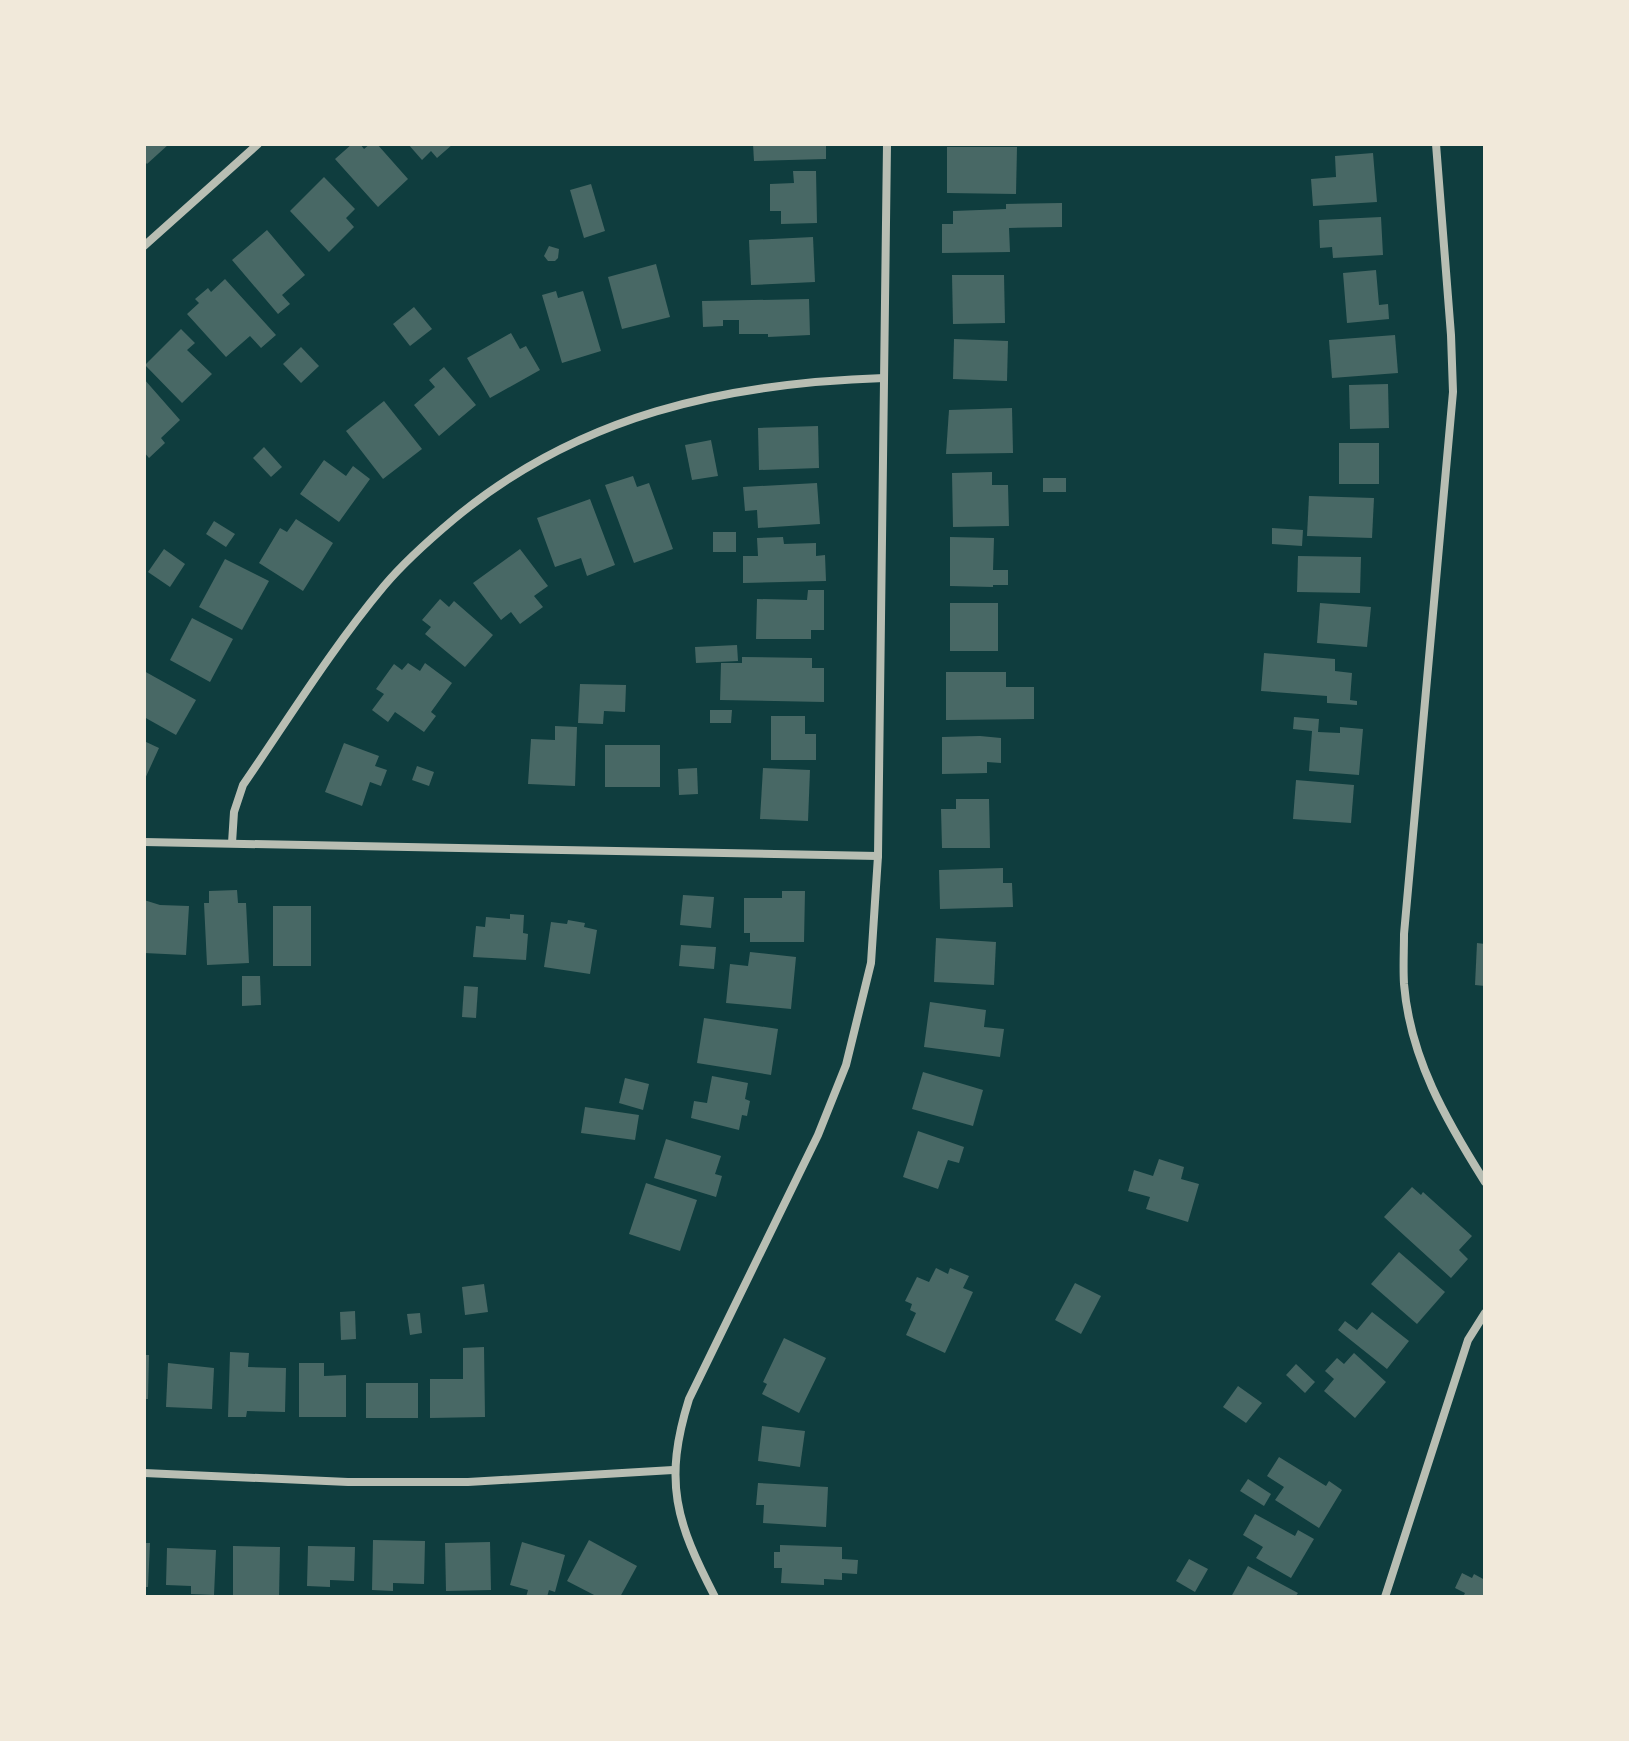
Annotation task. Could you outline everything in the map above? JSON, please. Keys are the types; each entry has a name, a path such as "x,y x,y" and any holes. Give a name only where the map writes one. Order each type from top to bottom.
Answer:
{"street":[{"path":"144,246 258,144"},
{"path":"715,1597 691,1551 678,1512 673,1470 678,1434 689,1399 818,1135 846,1065 861,1015 871,963 878,856 887,144"},
{"path":"1436,144 1453,392 1404,934 1404,985 1414,1040 1433,1093 1485,1182"},
{"path":"232,843 234,812 243,785 355,623 419,549 486,493 569,443 660,408 736,392 835,380 884,378"},
{"path":"144,842 878,856"},
{"path":"1385,1597 1468,1340 1485,1313"},
{"path":"144,1473 468,1482 673,1470"}],"building":[{"path":"144,144 169,144 147,164 144,161"},
{"path":"352,144 360,144 364,149 370,144 377,144 408,179 378,207 335,159"},
{"path":"408,144 453,144 437,158 431,151 422,160"},
{"path":"753,144 826,144 826,159 754,161"},
{"path":"947,147 1017,147 1016,194 947,193"},
{"path":"1373,153 1377,202 1313,206 1311,179 1336,177 1335,156"},
{"path":"793,171 816,171 817,223 781,224 781,211 770,211 770,184 794,183"},
{"path":"324,177 355,209 346,218 354,227 329,252 290,211"},
{"path":"591,184 605,231 584,238 570,190"},
{"path":"1062,203 1062,227 1009,228 1010,252 942,253 942,224 953,224 953,211 1006,209 1006,204"},
{"path":"1381,217 1383,255 1333,258 1332,247 1320,248 1319,220"},
{"path":"267,230 305,275 282,295 290,304 278,314 232,260"},
{"path":"813,237 815,282 751,285 749,240"},
{"path":"549,246 559,249 555,261 548,261 544,256"},
{"path":"656,264 670,317 622,329 608,277"},
{"path":"1376,270 1379,305 1388,304 1389,319 1347,323 1343,273"},
{"path":"952,275 1004,275 1005,323 953,324"},
{"path":"225,279 276,335 261,348 250,336 226,357 187,314 199,303 195,299 208,288 211,292"},
{"path":"556,291 558,298 583,291 601,351 562,363 542,295"},
{"path":"809,299 810,335 768,337 768,334 739,334 739,320 723,320 723,326 703,327 702,301"},
{"path":"414,307 432,329 410,346 393,324"},
{"path":"181,329 195,343 187,350 212,374 182,403 145,365"},
{"path":"511,333 520,349 526,346 540,370 490,398 467,358"},
{"path":"1395,335 1398,373 1332,378 1329,340"},
{"path":"954,339 1008,341 1007,381 953,379"},
{"path":"301,347 319,366 301,383 283,364"},
{"path":"444,367 476,405 439,436 414,405 435,387 429,380"},
{"path":"144,379 180,420 161,438 165,443 149,458 144,452"},
{"path":"1388,384 1389,428 1350,429 1349,385"},
{"path":"384,401 422,449 383,479 346,431"},
{"path":"1012,408 1013,453 946,454 949,410"},
{"path":"818,426 819,468 759,470 758,428"},
{"path":"711,440 718,476 692,480 685,445"},
{"path":"1339,443 1379,443 1379,484 1339,484"},
{"path":"264,447 282,467 271,477 253,458"},
{"path":"324,460 346,476 353,466 370,479 339,522 300,494"},
{"path":"992,472 992,485 1008,485 1009,526 953,527 952,473"},
{"path":"633,476 637,487 649,483 673,549 634,563 605,485"},
{"path":"1043,478 1066,478 1066,492 1043,492"},
{"path":"817,483 820,524 758,528 757,510 745,511 743,487"},
{"path":"1309,496 1374,498 1372,538 1307,536"},
{"path":"590,499 615,565 587,576 581,558 555,567 537,518"},
{"path":"296,519 333,543 303,591 259,563 280,528 287,532"},
{"path":"214,521 235,534 226,547 206,534"},
{"path":"1272,528 1303,530 1302,546 1272,544"},
{"path":"713,532 736,532 736,552 713,552"},
{"path":"783,537 784,544 816,543 816,556 825,555 826,581 743,583 743,556 758,556 757,538"},
{"path":"950,537 994,538 993,570 1008,570 1008,585 950,586"},
{"path":"164,549 185,564 170,587 148,572"},
{"path":"520,549 548,586 534,596 543,607 520,624 511,612 501,620 473,583"},
{"path":"1298,556 1361,557 1360,593 1297,592"},
{"path":"225,559 269,581 242,630 199,607"},
{"path":"808,590 824,590 824,630 811,630 811,639 756,639 757,599 807,600"},
{"path":"440,599 449,607 454,601 493,635 465,667 425,634 431,627 422,620"},
{"path":"950,603 998,603 998,651 950,651"},
{"path":"1320,603 1371,607 1367,647 1317,643"},
{"path":"192,618 233,639 210,682 170,660"},
{"path":"737,645 738,661 696,663 695,647"},
{"path":"1264,653 1335,659 1335,671 1352,673 1350,700 1357,701 1357,705 1327,703 1327,696 1261,691"},
{"path":"742,657 812,658 812,668 824,668 824,702 720,700 721,663 742,663"},
{"path":"408,663 420,671 425,663 452,683 431,712 436,716 424,732 395,712 388,722 372,710 384,694 376,689 394,664 402,670"},
{"path":"144,671 196,700 176,735 144,717"},
{"path":"946,672 1006,672 1006,687 1034,687 1034,719 946,720"},
{"path":"580,684 626,685 625,712 604,711 603,724 578,723"},
{"path":"710,710 732,710 731,723 710,723"},
{"path":"771,716 805,716 805,734 816,734 816,760 771,760"},
{"path":"1294,717 1319,719 1318,732 1340,733 1340,727 1363,729 1359,775 1309,771 1312,731 1293,729"},
{"path":"555,726 577,727 575,786 528,784 531,739 555,740"},
{"path":"942,737 1001,738 1001,763 987,762 987,773 942,774"},
{"path":"144,741 159,748 144,781"},
{"path":"344,743 379,756 375,766 387,770 381,786 370,782 362,806 325,792"},
{"path":"605,745 660,745 660,787 605,787"},
{"path":"417,766 434,772 429,786 412,780"},
{"path":"697,768 698,794 679,795 678,769"},
{"path":"763,768 810,770 808,821 760,819"},
{"path":"1296,780 1354,785 1351,823 1293,819"},
{"path":"956,799 989,799 990,848 942,848 941,809 956,809"},
{"path":"1003,868 1003,883 1012,883 1013,907 940,909 939,870"},
{"path":"237,890 238,903 246,903 249,963 207,965 204,903 209,903 209,891"},
{"path":"782,891 805,891 804,942 750,942 750,933 744,933 744,898 782,898"},
{"path":"683,895 714,897 711,928 680,925"},
{"path":"144,900 160,905 189,906 186,955 144,953"},
{"path":"273,906 311,906 311,966 273,966"},
{"path":"510,914 524,915 523,933 528,934 526,960 473,957 476,926 485,927 486,917 510,919"},
{"path":"568,920 585,923 584,927 597,930 590,974 544,967 551,922 567,924"},
{"path":"936,938 996,942 994,985 934,982"},
{"path":"1477,943 1485,944 1485,986 1475,985"},
{"path":"681,945 716,947 714,969 679,966"},
{"path":"750,952 796,957 791,1009 726,1003 730,964 748,966"},
{"path":"242,976 260,976 261,1005 242,1006"},
{"path":"464,986 478,987 476,1018 462,1017"},
{"path":"930,1002 986,1010 984,1027 1004,1029 1000,1057 924,1047"},
{"path":"704,1018 778,1029 771,1075 697,1063"},
{"path":"923,1072 983,1090 973,1126 912,1109"},
{"path":"712,1076 748,1083 745,1099 750,1101 747,1116 742,1115 739,1130 691,1118 694,1101 707,1103"},
{"path":"625,1078 649,1084 643,1110 619,1103"},
{"path":"585,1107 639,1115 635,1140 581,1133"},
{"path":"918,1131 964,1147 959,1163 948,1160 938,1189 903,1177"},
{"path":"666,1139 721,1156 715,1174 722,1176 716,1197 654,1178"},
{"path":"1159,1159 1184,1167 1181,1179 1199,1184 1188,1222 1146,1209 1150,1197 1128,1191 1134,1170 1153,1176"},
{"path":"646,1183 697,1200 680,1251 629,1234"},
{"path":"1412,1187 1421,1195 1423,1192 1472,1236 1459,1250 1468,1259 1451,1278 1384,1217"},
{"path":"1399,1252 1445,1292 1417,1324 1371,1284"},
{"path":"936,1268 948,1274 950,1268 969,1276 963,1288 973,1292 945,1353 906,1335 916,1313 910,1310 912,1304 905,1301 917,1277 929,1282"},
{"path":"1075,1283 1101,1296 1081,1334 1055,1320"},
{"path":"484,1284 488,1312 465,1315 462,1287"},
{"path":"355,1311 356,1339 341,1340 340,1312"},
{"path":"1372,1312 1409,1341 1387,1369 1338,1330 1345,1321 1357,1330"},
{"path":"420,1313 422,1333 410,1335 407,1314"},
{"path":"784,1338 826,1358 799,1413 762,1394 767,1384 763,1382"},
{"path":"484,1347 485,1417 430,1418 430,1379 463,1379 463,1348"},
{"path":"230,1352 249,1353 248,1367 286,1368 285,1412 247,1411 246,1417 228,1417"},
{"path":"1354,1353 1386,1382 1355,1418 1324,1391 1334,1379 1325,1371 1337,1358 1344,1364"},
{"path":"144,1355 149,1355 148,1399 144,1399"},
{"path":"168,1363 214,1368 212,1409 166,1407"},
{"path":"299,1363 324,1363 324,1376 346,1375 346,1417 299,1417"},
{"path":"1296,1364 1315,1382 1305,1393 1286,1375"},
{"path":"366,1383 418,1383 418,1418 366,1418"},
{"path":"1238,1386 1262,1403 1246,1423 1223,1407"},
{"path":"762,1426 805,1431 800,1467 758,1461"},
{"path":"1279,1457 1326,1486 1329,1481 1342,1490 1319,1528 1275,1500 1284,1487 1267,1476"},
{"path":"1248,1479 1271,1494 1264,1506 1240,1491"},
{"path":"758,1483 828,1487 826,1527 763,1523 764,1505 756,1505"},
{"path":"1255,1514 1295,1536 1298,1530 1314,1539 1291,1578 1256,1558 1263,1547 1243,1535"},
{"path":"373,1540 425,1541 424,1584 393,1583 393,1591 372,1590"},
{"path":"589,1540 637,1566 620,1597 598,1597 567,1581"},
{"path":"490,1542 491,1590 446,1591 445,1543"},
{"path":"522,1542 565,1555 555,1592 549,1590 547,1597 526,1597 528,1590 510,1585"},
{"path":"144,1543 150,1543 148,1587 144,1587"},
{"path":"780,1545 842,1547 842,1559 858,1560 857,1574 842,1573 842,1580 824,1579 824,1585 781,1583 782,1568 774,1568 774,1552 780,1552"},
{"path":"233,1546 280,1547 279,1597 233,1597"},
{"path":"308,1546 355,1547 354,1581 330,1580 330,1587 307,1586"},
{"path":"167,1548 216,1550 214,1595 191,1594 191,1586 166,1585"},
{"path":"1189,1559 1208,1569 1195,1592 1176,1581"},
{"path":"1248,1566 1298,1593 1295,1597 1231,1597"},
{"path":"1462,1573 1472,1578 1474,1574 1485,1580 1485,1597 1463,1597 1465,1593 1455,1588"}]}
